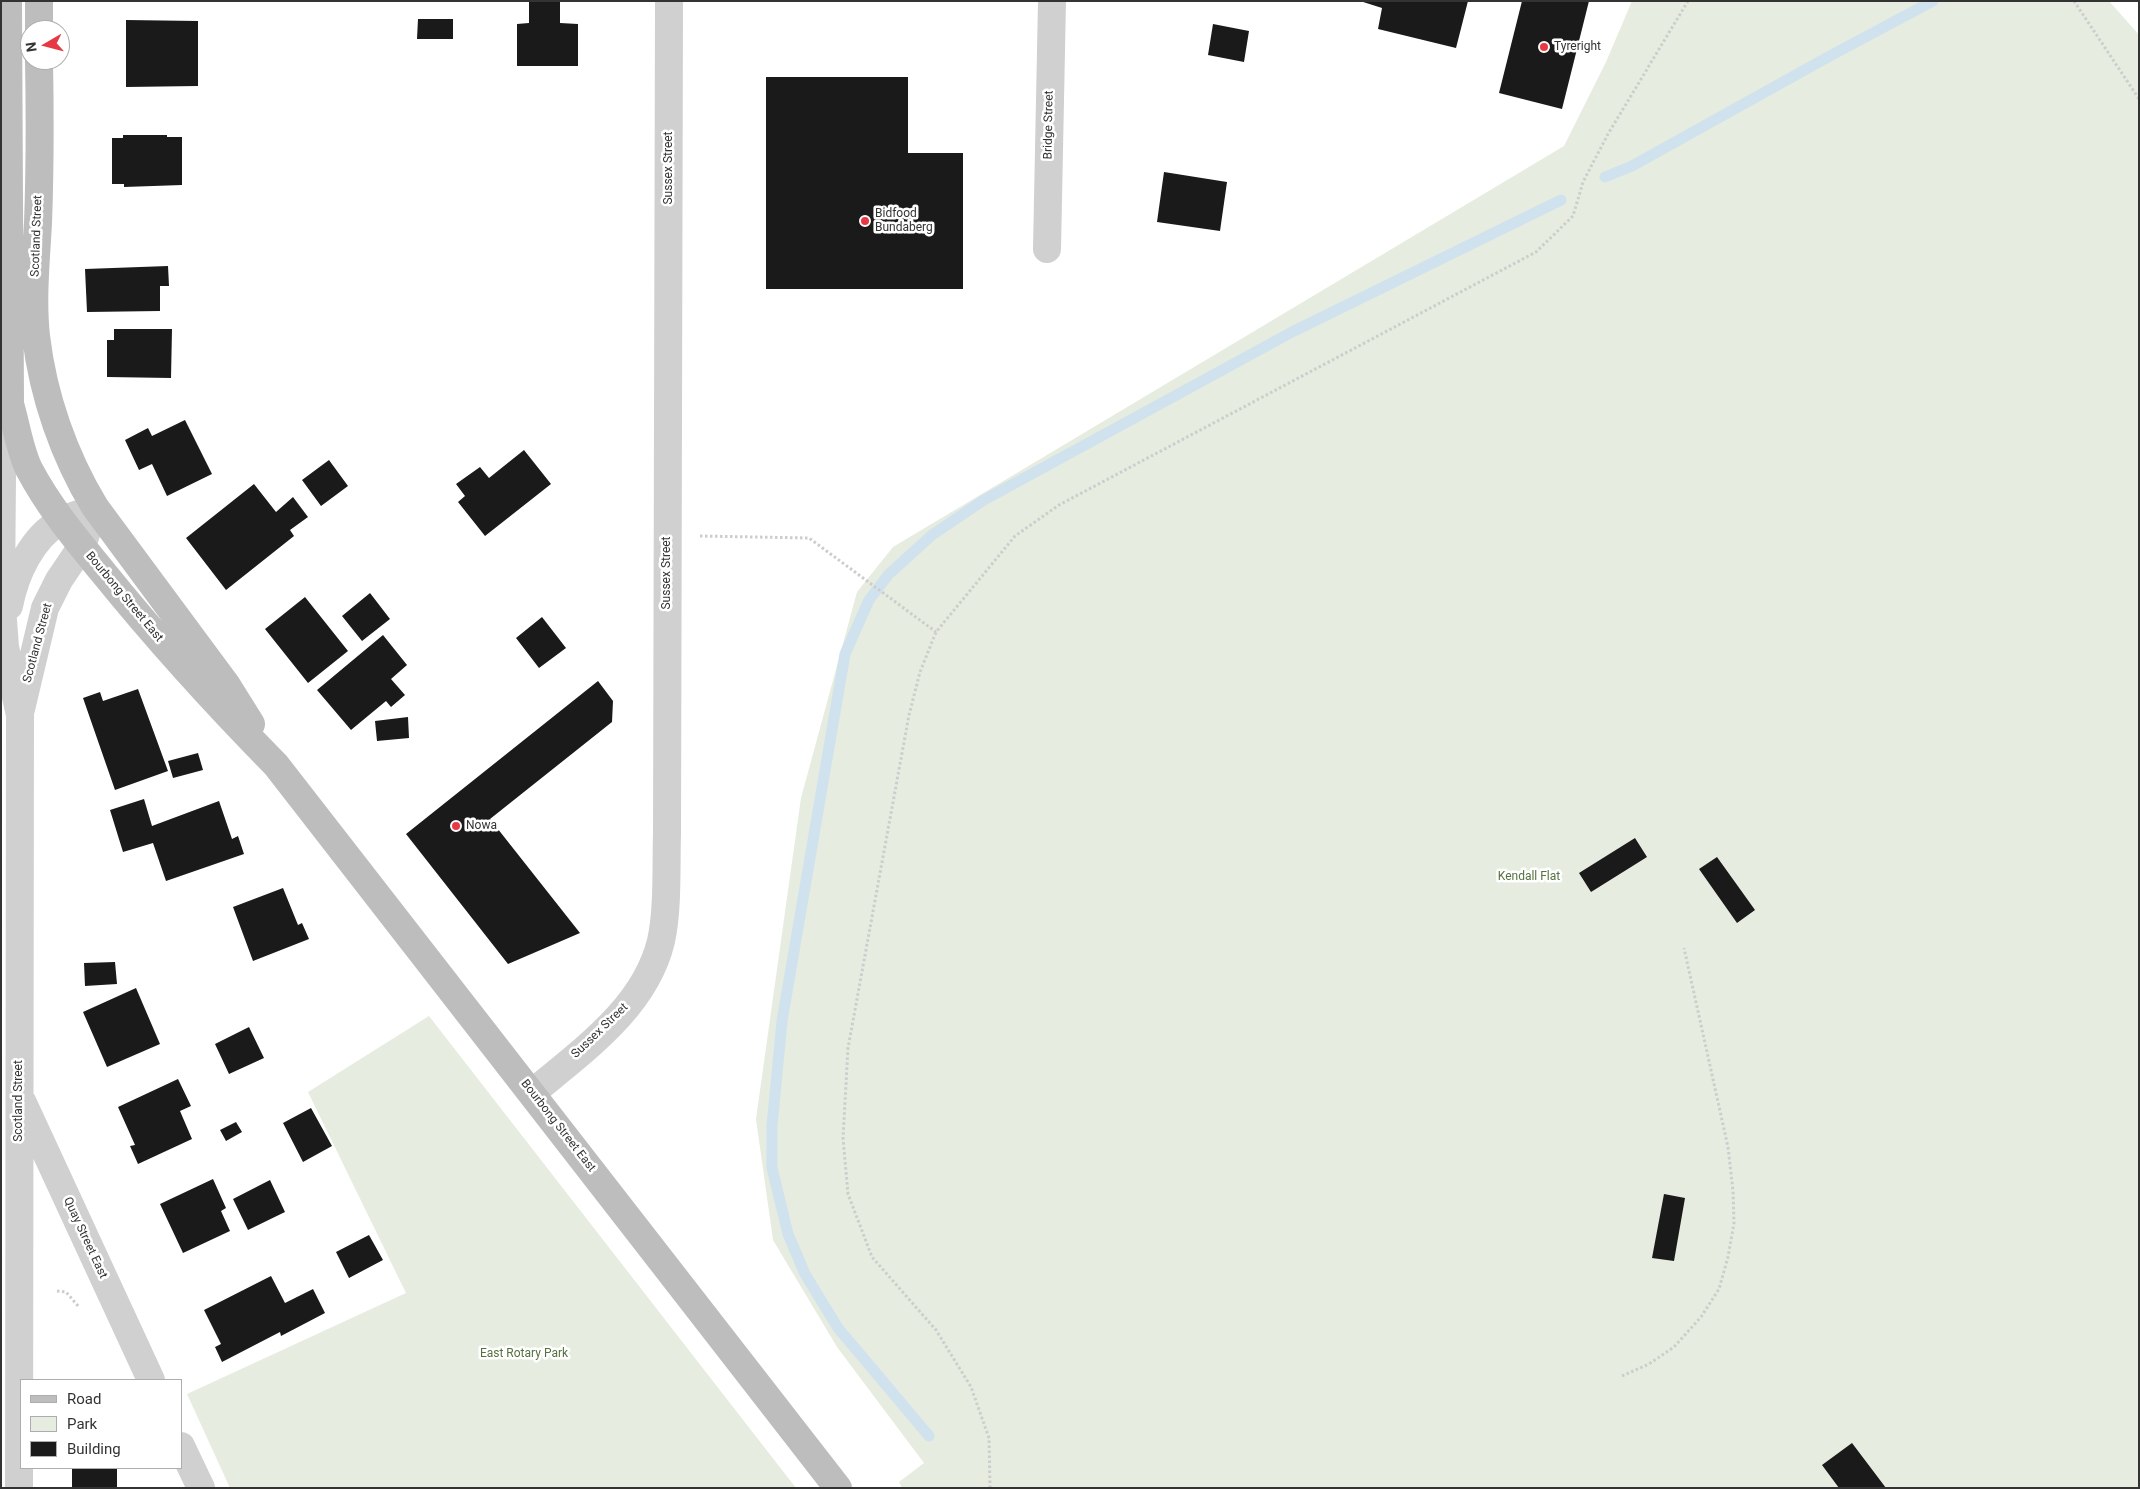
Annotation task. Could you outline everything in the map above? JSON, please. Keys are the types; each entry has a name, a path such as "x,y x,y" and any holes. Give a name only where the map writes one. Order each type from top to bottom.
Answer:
{"main road":[{"name":"Scotland Street","path":"8,1 4,62 10,404"},
{"path":"39,1 39,20"},
{"name":"Scotland Street","path":"40,70 40,152 35,284 36,336 45,385 62,440"},
{"name":"Bourbong Street East","path":"10,404 28,467 61,521 124,599 208,695 276,765 838,1488"},
{"name":"Bourbong Street East","path":"62,440 81,484 95,507 226,684 276,765"}],"street":[{"name":"Sussex Street","path":"532,1093 610,1025 636,996 650,972 661,940 665,897 667,834 669,1"},
{"name":"Bridge Street","path":"1046,249 1052,1"},
{"path":"4,62 20,62"},
{"name":"Scotland Street","path":"10,404 2,476 1,594 10,715 20,1095 10,1334 20,1488"},
{"name":"Scotland Street","path":"4,632 10,595 20,570 40,538 61,521 95,507"},
{"name":"Scotland Street","path":"10,715 45,608 59,580 82,546 95,507"},
{"name":"Quay Street East","path":"20,1095 151,1379"},
{"path":"182,1448 200,1488"}],"path":[{"path":"990,1488 989,1438 971,1387 936,1330 872,1257 848,1194 842,1138 848,1048 906,734 920,672 936,632 1015,536 1058,505 1536,252 1573,216 1583,182 1608,134 1688,1"},
{"path":"2074,1 2139,99"},
{"path":"667,535 809,538 936,632"},
{"path":"1622,1376 1649,1364 1674,1347 1701,1316 1719,1290 1728,1257 1732,1231 1733,1190 1728,1147 1684,948"}],"green space":[{"name":"Kendall Flat","path":"1632,1 2109,1 2139,35 2139,1488 902,1488 899,1482 924,1463 837,1347 773,1240 756,1119 801,798 857,592 893,547 1564,146 1606,62"},
{"name":"East Rotary Park","path":"429,1016 796,1488 230,1488 187,1394 406,1293 308,1092"}],"building":[{"path":"529,1 560,1 560,23 578,24 578,66 517,66 517,24 529,23"},
{"path":"1360,1 1468,1 1456,48 1378,29 1382,8"},
{"name":"Tyreright","path":"1522,1 1589,1 1562,109 1499,93"},
{"path":"418,19 453,19 453,39 417,39"},
{"path":"126,20 198,21 198,86 126,87"},
{"path":"1213,24 1249,31 1244,62 1208,55"},
{"name":"Bidfood Bundaberg","path":"766,77 908,77 908,153 963,153 963,289 766,289"},
{"path":"123,135 182,137 182,185 124,187 124,184 112,184 112,138 123,138"},
{"path":"1164,172 1227,182 1220,231 1157,222"},
{"path":"168,266 169,286 160,286 160,311 87,312 85,269"},
{"path":"114,329 172,329 171,378 107,377 107,340 114,340"},
{"path":"185,420 212,474 167,496 152,464 139,470 125,440 148,428 152,436"},
{"path":"524,450 551,484 485,536 458,502 465,496 456,484 480,467 489,478"},
{"path":"329,460 348,486 321,506 302,480"},
{"path":"254,484 276,512 293,497 308,517 290,530 294,536 226,590 186,538"},
{"path":"370,593 390,619 362,641 342,616"},
{"path":"305,597 348,651 308,683 265,629"},
{"path":"542,617 566,648 539,668 516,638"},
{"path":"383,635 407,665 391,679 405,695 391,707 386,701 351,730 317,690"},
{"name":"Nowa","path":"598,681 613,701 612,722 490,819 580,933 508,964 406,834"},
{"path":"138,689 168,771 115,790 83,698 100,692 103,701"},
{"path":"408,717 409,738 377,741 375,721"},
{"path":"198,753 203,770 173,778 168,761"},
{"path":"144,799 152,826 219,801 232,839 238,836 244,854 166,881 153,843 123,852 110,810"},
{"path":"1635,838 1647,857 1591,892 1579,873"},
{"path":"1717,857 1755,910 1737,923 1699,869"},
{"path":"283,888 298,925 302,923 309,939 253,961 233,907"},
{"path":"115,962 117,984 85,986 84,963"},
{"path":"136,988 160,1044 107,1067 83,1012"},
{"path":"249,1027 264,1058 229,1074 215,1044"},
{"path":"178,1079 191,1106 180,1111 192,1139 138,1164 130,1146 135,1145 118,1107"},
{"path":"311,1108 332,1146 303,1162 283,1123"},
{"path":"236,1122 242,1132 226,1141 220,1130"},
{"path":"213,1179 226,1208 221,1211 230,1231 183,1253 160,1204"},
{"path":"270,1180 285,1212 248,1230 233,1199"},
{"path":"1664,1194 1685,1198 1674,1261 1652,1258"},
{"path":"369,1235 383,1260 349,1278 336,1252"},
{"path":"271,1276 285,1303 313,1289 325,1313 281,1336 280,1332 222,1362 215,1347 221,1344 204,1310"},
{"path":"1852,1443 1886,1488 1839,1488 1822,1465"},
{"path":"72,1469 117,1469 117,1488 72,1488"}],"waterway":[{"path":"1605,177 1632,166 1933,1"},
{"path":"929,1436 838,1328 805,1274 788,1234 772,1168 772,1126 782,1021 845,654 869,600 889,574 932,535 984,500 1292,332 1561,200"}],"place":[{"name":"Tyreright","path":"1544,47"},
{"name":"Bidfood Bundaberg","path":"865,221"},
{"name":"Nowa","path":"456,826"}]}
